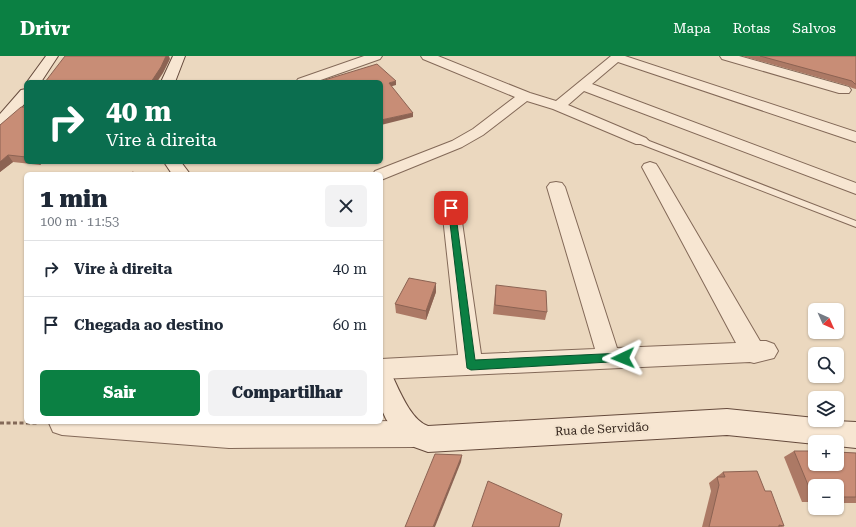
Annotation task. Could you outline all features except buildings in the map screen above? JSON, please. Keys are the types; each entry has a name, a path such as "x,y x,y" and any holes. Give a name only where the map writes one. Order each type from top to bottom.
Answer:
{"main road":[{"path":"35,80 52,56"},
{"path":"169,80 179,56"},
{"path":"0,123 24,95"},
{"path":"383,383 395,410 413,434"},
{"name":"Rua de Servidão","path":"413,434 428,439 727,422 856,435"}],"street":[{"path":"309,80 376,56"},
{"path":"427,56 525,96 558,106 641,141"},
{"path":"726,56 844,90"},
{"path":"558,106 581,85 617,57 856,137"},
{"path":"581,85 856,189"},
{"path":"383,173 457,144 478,132 525,96"},
{"path":"383,370 760,352 650,167"},
{"path":"556,187 609,358"},
{"path":"451,208 471,365"},
{"path":"76,424 229,435 413,434"}],"lane":[{"path":"641,141 856,224"}],"path":[{"path":"0,423 24,423"}],"route":[{"path":"451,208 471,365 623,358"}]}
